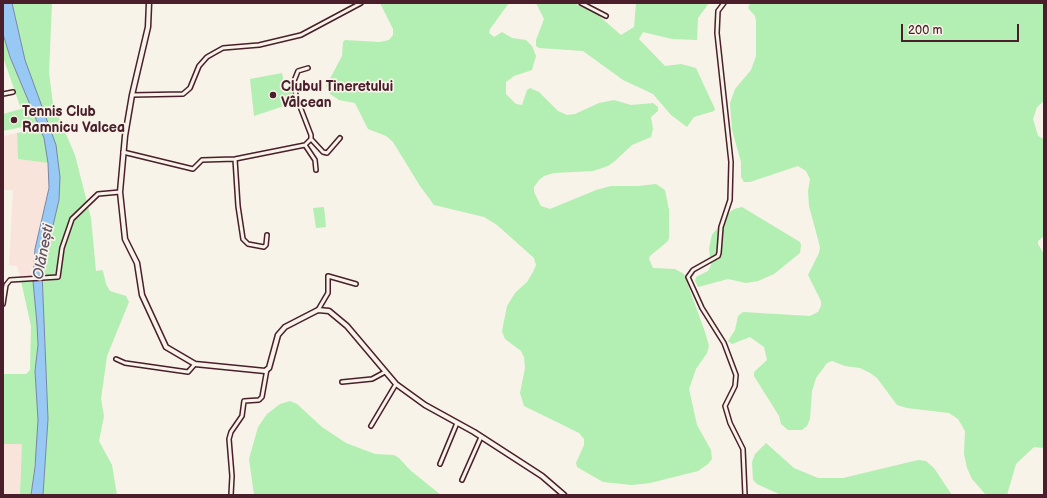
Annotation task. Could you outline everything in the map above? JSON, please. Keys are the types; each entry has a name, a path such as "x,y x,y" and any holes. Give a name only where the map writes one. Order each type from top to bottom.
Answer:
{"street":[{"path":"132,95 183,94 190,88 199,66 207,57 223,48 259,45 301,35 361,3"},
{"path":"580,3 606,16"},
{"path":"724,3 718,11 717,33 731,162 730,200 721,227 718,256 693,270 688,276 702,308 724,343 736,375 735,386 725,406 730,423 743,449 745,495"},
{"path":"148,4 148,27 132,95 123,152 120,192 124,234 137,263 142,295 166,347 195,364 262,371 267,370"},
{"path":"308,68 300,70 295,74 294,87 311,139 323,152 327,153 340,138"},
{"path":"3,94 13,92"},
{"path":"123,152 191,169 196,168 202,160 234,159 306,145 311,139"},
{"path":"306,145 315,160 316,170"},
{"path":"234,159 238,206 243,239 248,244 264,247 266,245 267,235"},
{"path":"3,304 6,285 13,279 58,277 62,248 72,219 98,194 120,192"},
{"path":"231,495 232,476 229,445 231,432 242,416 244,401 259,400 262,397 267,370 281,330 318,310 328,293 328,276 356,284"},
{"path":"318,310 329,311 343,321 396,384 425,405 481,436 551,482 564,495"},
{"path":"116,359 125,363 188,372 195,364"},
{"path":"342,382 372,379 385,372"},
{"path":"371,426 396,384"},
{"path":"440,464 457,423"},
{"path":"462,480 481,436"}],"shaded area":[{"path":"17,133 18,159 48,163 49,188 35,249 33,281 21,281 17,266 9,265 13,190 3,190 3,136"},
{"path":"3,444 23,444 20,495 3,495"}],"green space":[{"path":"12,3 52,3 49,73 53,104 75,155 91,218 96,271 103,271 106,284 110,291 126,296 129,302 107,356 101,399 104,416 99,441 112,465 117,495 43,495 48,419 42,272 60,188 25,60"},
{"path":"380,3 509,3 490,29 489,33 494,37 502,32 512,38 526,40 532,46 536,56 532,70 514,76 506,82 506,94 516,104 522,105 527,90 530,88 539,92 558,111 567,115 575,114 599,103 614,100 631,105 653,103 658,107 658,111 651,117 653,129 651,137 632,145 608,166 593,171 554,173 544,176 534,187 534,192 541,206 550,209 596,190 611,186 656,184 665,190 669,210 669,238 668,241 650,256 649,259 653,268 675,269 684,274 709,346 707,353 696,369 689,389 697,425 711,450 712,459 698,471 650,483 632,485 603,482 577,467 576,463 584,445 584,439 579,433 524,406 520,393 525,368 524,357 521,351 505,339 502,331 507,306 515,293 527,282 533,272 536,265 534,258 497,225 484,217 434,205 420,186 393,142 386,136 368,129 355,103 339,100 330,94 326,86 342,56 343,42 345,40 380,42 389,40 393,35 393,29"},
{"path":"536,3 574,3 597,14 621,35 634,27 636,3 709,3 698,18 697,40 672,39 643,32 639,39 665,66 681,64 696,68 715,109 714,111 694,117 687,127 671,115 653,94 623,80 583,51 539,48 536,46 536,40 544,19"},
{"path":"750,3 1044,3 1044,101 1037,107 1033,119 1038,136 1044,139 1044,236 1038,241 1038,244 1044,254 1044,448 1034,447 1016,464 1007,495 986,495 972,479 967,468 964,454 965,431 958,419 949,413 907,408 897,405 877,378 860,368 845,366 832,361 827,363 816,378 812,391 810,419 807,426 802,430 788,430 781,424 779,416 754,376 754,372 767,360 764,347 750,337 732,344 728,341 735,330 738,316 743,312 810,316 818,312 821,306 821,301 808,275 819,253 820,247 809,206 808,191 810,179 806,171 798,166 750,182 744,182 741,177 741,162 732,130 730,103 735,89 751,70 756,56 756,21 755,16 748,8"},
{"path":"3,34 10,57 44,138 48,163 18,159 17,133 31,130 26,120 27,126 3,131 3,114 21,109 3,57"},
{"name":"Clubul Tineretului Vâlcean","path":"282,73 285,88 292,87 296,102 254,116 250,79"},
{"path":"324,207 326,227 316,228 313,208"},
{"path":"742,207 800,242 800,253 774,274 758,281 746,283 728,279 698,287 695,281 696,277 708,271 711,265 709,248 712,235 729,213 734,209"},
{"path":"21,281 33,281 38,345 35,371 38,420 37,445 31,495 20,495 22,444 3,444 3,374 26,374 30,370 31,326"},
{"path":"290,401 297,404 322,427 346,443 375,454 394,455 399,458 410,470 441,495 254,495 249,459 258,427 267,414 280,404"},
{"path":"766,443 794,468 818,478 843,478 918,460 926,461 934,468 952,495 781,495 757,484 753,480 752,462 755,454"}],"water":[{"name":"Olănești","path":"3,3 12,3 25,60 56,145 60,177 59,200 42,272 48,419 43,495 31,495 35,467 38,420 35,371 38,345 33,281 35,249 49,188 48,163 44,138 10,57 3,34"}],"place":[{"name":"Clubul Tineretului Vâlcean","path":"273,95"},
{"name":"Tennis Club Ramnicu Valcea","path":"14,120"}]}
